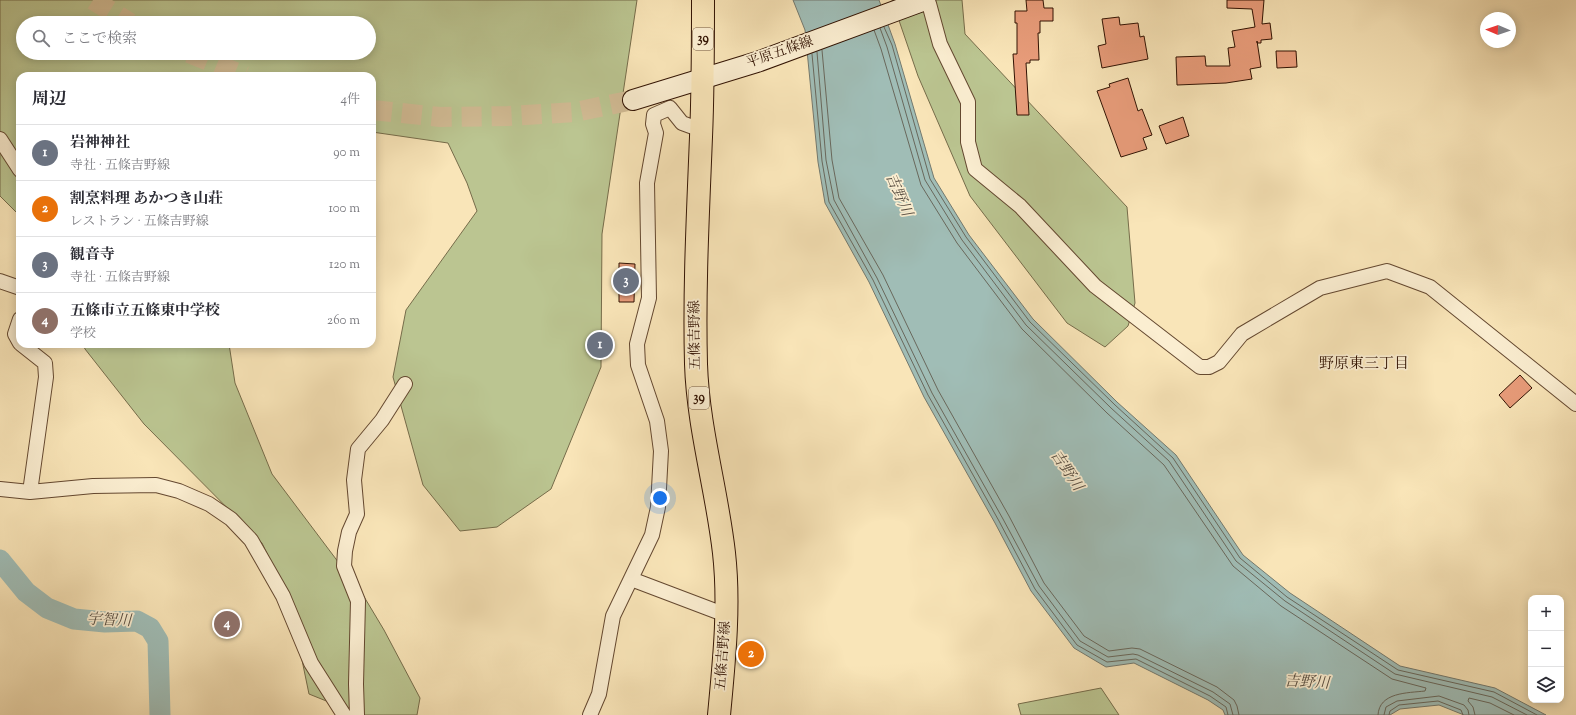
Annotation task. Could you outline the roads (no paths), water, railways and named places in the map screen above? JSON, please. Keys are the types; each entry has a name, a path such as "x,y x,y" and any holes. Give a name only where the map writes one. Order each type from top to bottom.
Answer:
{"main road":[{"name":"五條吉野線","path":"703,0 701,130 696,239 696,365 700,412 715,491 724,554 726,615 719,715"},
{"name":"平原五條線","path":"633,100 757,62 921,2"}],"street":[{"path":"921,2 968,102 968,142 976,169 1020,206 1094,286 1200,367 1209,367 1219,362 1242,334 1320,288 1387,271 1430,287 1576,404"},
{"path":"590,715 599,694 613,616 652,535 658,507 661,451 657,421 638,365 637,344 649,298 647,183 656,133 653,124 654,115 670,108 682,123 701,130"},
{"path":"0,139 16,164"},
{"path":"0,282 16,287"},
{"path":"25,348 45,363 46,377 30,492"},
{"path":"357,715 356,684 358,601 344,566 349,532 357,514 354,480 358,449 382,420 405,384"},
{"path":"3,489 30,492 93,486 156,485 179,491 203,502 231,519 251,540 283,596 311,664 344,715"},
{"path":"631,579 726,615"}],"water":[{"name":"吉野川","path":"793,0 879,0 895,44 934,178 969,235 1033,319 1117,402 1176,455 1243,555 1290,593 1400,666 1495,688 1546,715 1464,715 1439,705 1400,709 1390,715 1225,715 1223,710 1208,700 1134,663 1106,667 1074,648 1031,591 995,523 924,397 869,282 825,203 818,162 805,30"}],"waterway":[{"name":"宇智川","path":"0,560 26,592 47,608 74,619 105,622 137,621 150,628 158,641 160,715"}],"tunnel":[{"path":"93,0 119,16"},
{"path":"206,60 235,72"},
{"path":"376,110 440,117 508,116 575,112 633,100"}],"place":[{"name":"観音寺","path":"626,281"},
{"name":"岩神神社","path":"600,345"},
{"name":"五條市立五條東中学校","path":"227,624"},
{"name":"割烹料理 あかつき山荘","path":"751,654"}],"district":[{"name":"野原東三丁目","path":"1364,364"}]}
